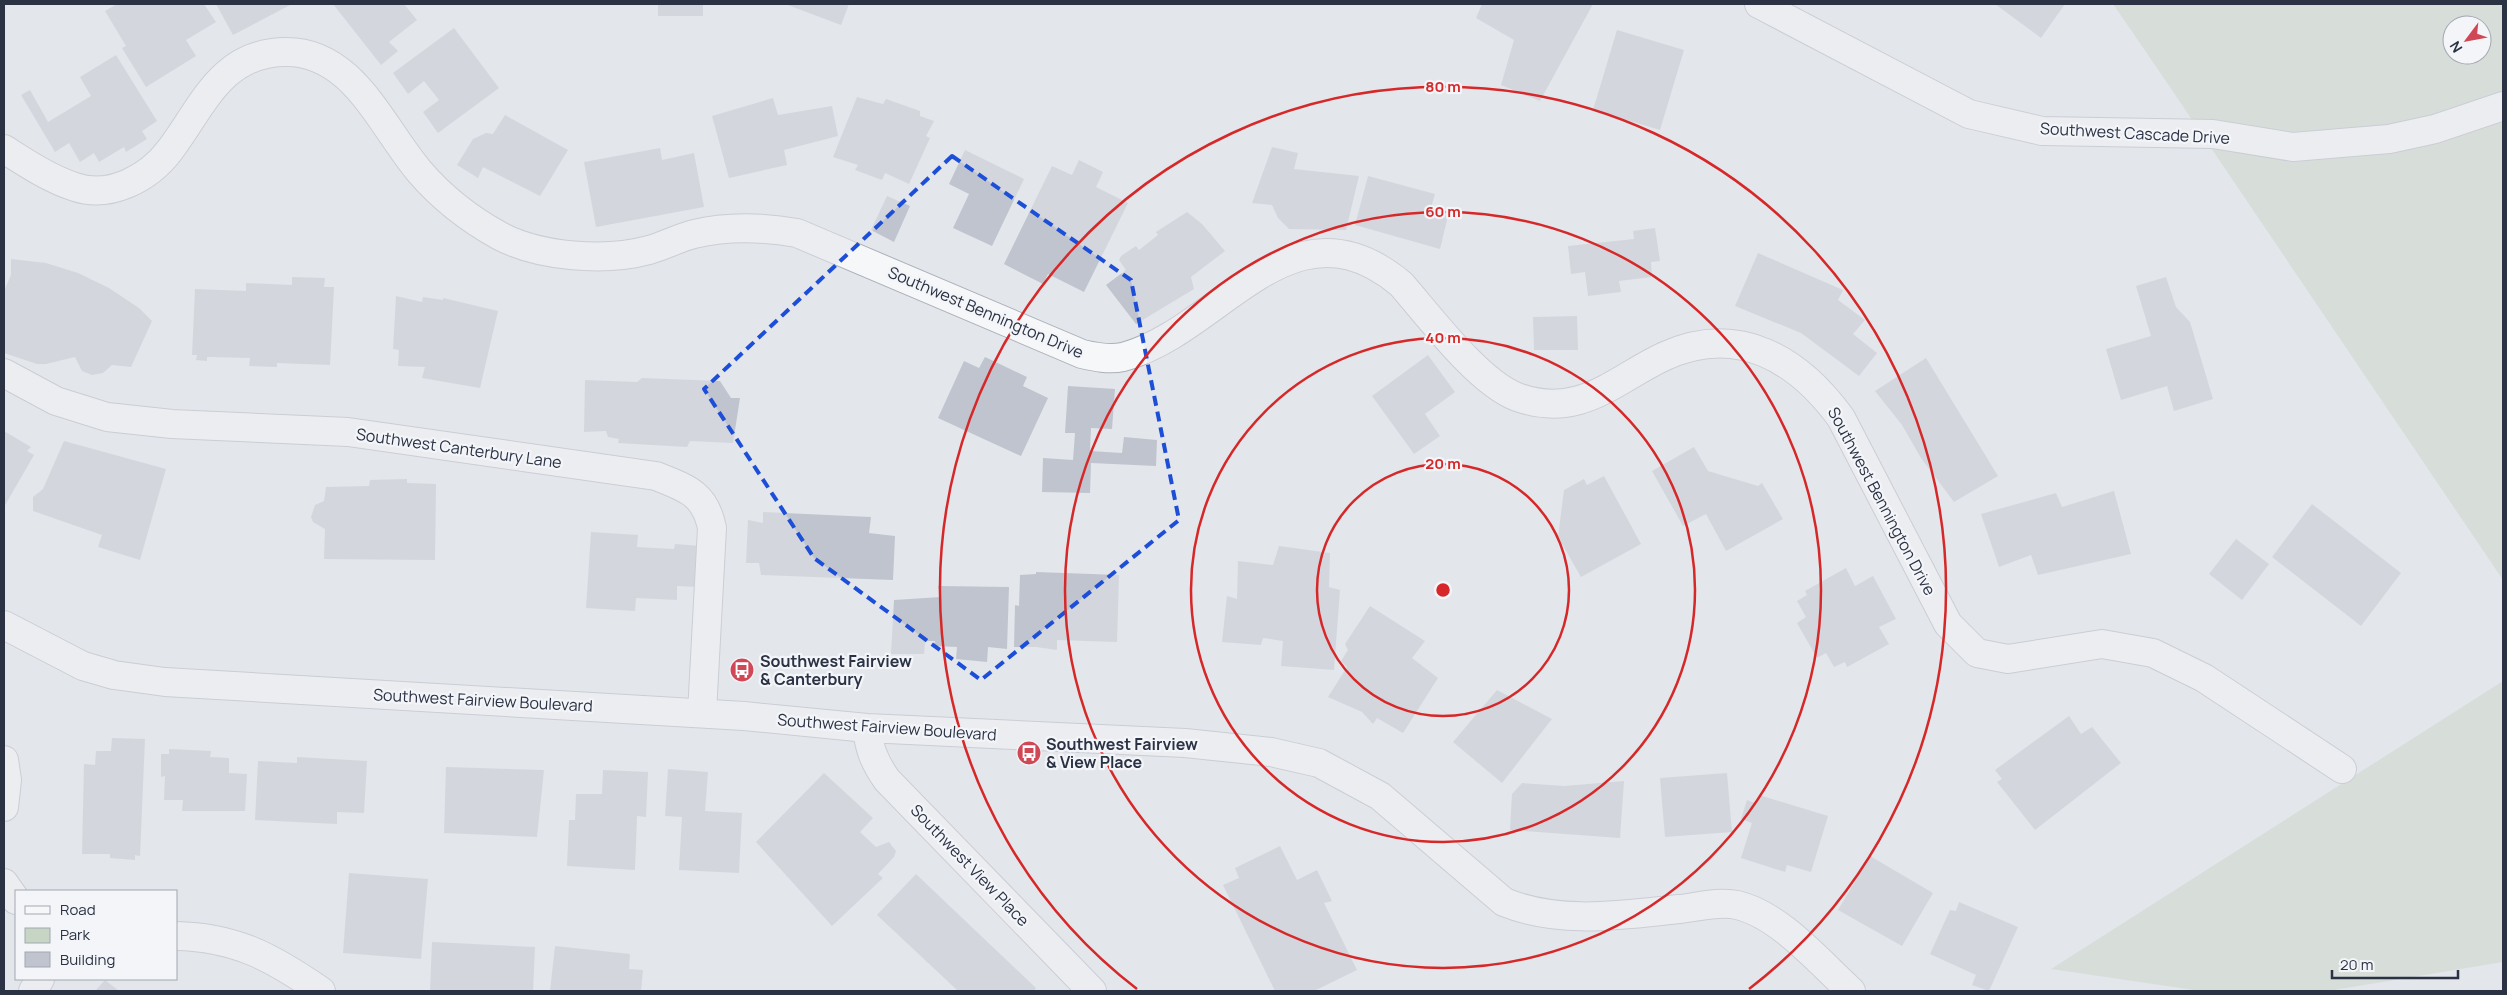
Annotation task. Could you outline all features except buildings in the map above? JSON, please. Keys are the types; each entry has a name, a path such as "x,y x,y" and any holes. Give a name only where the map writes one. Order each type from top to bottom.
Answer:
{"street":[{"name":"Southwest Cascade Drive","path":"1759,4 1969,114 2042,131 2213,134 2293,147 2388,139 2435,129 2503,106"},
{"name":"Southwest Bennington Drive","path":"4,149 37,169 75,187 91,191 116,188 142,176 158,164 170,150 206,95 237,67 263,54 298,51 317,56 348,77 364,94 418,169 453,206 502,237 546,251 578,257 648,250 693,234 740,228 775,229 797,233 1082,354 1101,358 1122,357 1164,339 1245,284 1286,260 1308,255 1352,256 1387,273 1401,284 1487,380 1519,398 1544,402 1575,401 1592,397 1663,357 1683,348 1720,344 1760,349 1791,365 1807,378 1824,395 1841,418 1948,624 1977,653 2008,658 2102,644 2153,653 2204,678 2342,769"},
{"name":"Southwest Canterbury Lane","path":"4,373 56,401 107,417 172,424 348,432 656,476 686,488 701,500 709,513 712,528 702,713"},
{"name":"Southwest Fairview Boulevard","path":"4,625 83,666 114,675 138,679 702,713 867,728 1185,743 1271,752 1319,762 1380,796 1504,902 1523,910 1580,918 1709,905 1736,905 1768,920 1790,935 1851,991"},
{"name":"Southwest View Place","path":"867,728 869,747 876,764 887,780 1092,991"},
{"path":"4,760 7,780 4,808"},
{"path":"4,882 15,898"},
{"path":"178,936 200,937 236,944 287,968 321,991"},
{"path":"33,991 39,980"}],"highlighted area":[{"path":"952,156 1131,280 1179,520 981,680 814,558 704,389"}],"green space":[{"path":"2113,4 2503,4 2503,580 2157,68"},
{"path":"2503,681 2503,962 2328,991 2201,991 2051,969"}],"place":[{"name":"Southwest Fairview & Canterbury","path":"742,670"},
{"name":"Southwest Fairview & View Place","path":"1029,753"}]}
